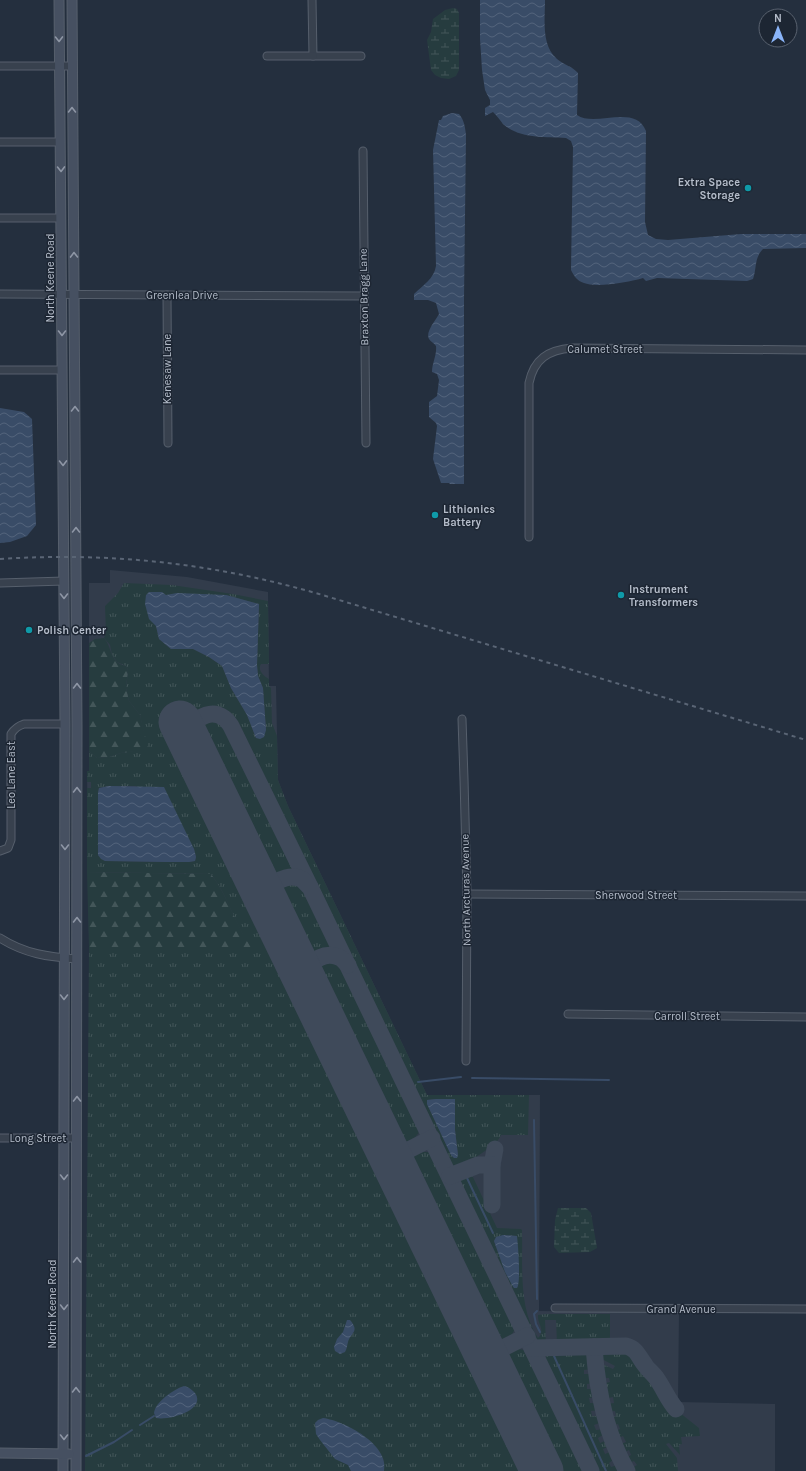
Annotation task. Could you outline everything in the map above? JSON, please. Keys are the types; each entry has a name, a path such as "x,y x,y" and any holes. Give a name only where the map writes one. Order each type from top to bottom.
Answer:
{"main road":[{"name":"North Keene Road","path":"59,0 65,724 63,1471"},
{"path":"67,0 72,26"},
{"path":"72,0 76,557 76,1471"},
{"path":"0,1453 76,1454"}],"street":[{"path":"312,0 313,56"},
{"path":"267,56 361,56"},
{"path":"0,66 72,66"},
{"path":"0,142 60,142"},
{"name":"Braxton Bragg Lane","path":"363,152 366,443"},
{"path":"0,218 61,218"},
{"name":"Greenlea Drive","path":"0,294 364,296"},
{"name":"Kenesaw Lane","path":"167,295 168,443"},
{"name":"Calumet Street","path":"529,537 529,383 535,366 550,352 572,348 806,350"},
{"path":"0,370 62,370"},
{"path":"0,583 64,581"},
{"name":"North Arcturas Avenue","path":"462,719 467,894 466,1061"},
{"name":"Leo Lane East","path":"0,851 8,848 11,840 12,734 14,729 24,724 65,724"},
{"name":"Sherwood Street","path":"467,894 806,896"},
{"path":"0,938 15,947 30,953 44,956 77,958"},
{"name":"Carroll Street","path":"568,1014 806,1017"},
{"name":"Long Street","path":"0,1138 77,1138"},
{"name":"Grand Avenue","path":"555,1308 806,1310"}],"shaded area":[{"path":"110,570 187,577 268,592 269,686 276,686 278,780 288,806 427,1095 540,1095 539,1311 679,1313 678,1402 775,1404 775,1471 496,1471 251,947 89,947 87,771 89,771 89,583 110,583"}],"green space":[{"path":"453,8 457,9 459,13 459,70 456,76 449,79 441,78 435,75 431,70 427,40 431,32 433,19 445,10"},
{"path":"124,583 172,585 268,601 269,664 261,664 260,671 269,679 269,686 271,688 272,723 277,736 278,780 288,806 427,1095 529,1095 528,1135 501,1135 495,1143 470,1160 456,1167 450,1165 233,721 225,714 210,710 194,714 169,726 530,1471 85,1471 89,947 250,947 222,891 211,874 87,872 87,788 91,788 91,782 87,782 87,771 89,771 89,751 97,758 147,749 140,715 129,701 126,688 128,670 126,666 117,662 112,655 110,645 104,638 106,633 105,606 118,593","holes":["166,595 226,595 259,604 257,665 258,676 263,688 266,730 256,738 247,715 231,688 222,666 193,649 171,649 159,639 156,626","109,786 136,786 194,849 196,857 195,861 105,861 98,855 99,788","455,1099 455,1130 458,1155 451,1155 427,1104 427,1100"]},
{"path":"104,638 115,660 126,666 128,670 126,688 129,701 140,715 147,750 97,758 89,751 89,643 95,639"},
{"path":"214,718 226,726 296,871 279,872 268,877 198,733 199,726 202,722 207,719"},
{"path":"87,872 211,874 222,891 240,929 251,947 89,947"},
{"path":"290,883 295,883 306,889 335,949 322,948 306,956 277,897 281,888"},
{"path":"329,961 335,961 344,967 421,1127 414,1139 403,1141 393,1138 317,980 320,968 323,964"},
{"path":"422,1152 429,1152 435,1155 516,1324 513,1333 506,1338 498,1339 489,1336 409,1171 412,1158"},
{"path":"469,1173 472,1175 497,1228 522,1230 524,1300 527,1313 538,1338 541,1330 538,1315 610,1314 610,1338 605,1343 557,1344 556,1320 545,1320 546,1345 532,1338 460,1187 459,1182 461,1177","holes":["503,1235 517,1236 515,1288 505,1272 494,1241"]},
{"path":"558,1208 586,1208 591,1213 597,1248 590,1252 559,1253 554,1247 555,1220"},
{"path":"518,1349 525,1350 530,1354 586,1471 554,1471 504,1368 505,1358 511,1352"},
{"path":"597,1349 623,1349 634,1355 675,1409 699,1428 700,1436 681,1437 682,1444 679,1445 680,1455 669,1443 666,1444 677,1458 678,1471 630,1471 630,1469 637,1465 634,1461 626,1464 624,1460 625,1458 631,1455 629,1450 622,1454 618,1445 626,1442 623,1436 616,1439 613,1436 612,1432 620,1429 618,1424 610,1426 608,1419 616,1416 615,1411 606,1412 605,1405 614,1403 613,1397 604,1398 601,1384 610,1382 609,1378 600,1378 598,1362 613,1369 615,1366 598,1357 596,1351"},
{"path":"589,1350 591,1353 593,1369 584,1370 584,1374 594,1374 596,1383 587,1384 587,1389 596,1389 597,1397 589,1398 590,1403 599,1403 599,1410 591,1411 592,1416 601,1416 603,1422 594,1425 596,1430 605,1429 606,1433 598,1438 600,1443 607,1440 610,1446 603,1449 605,1454 612,1451 614,1452 616,1458 609,1463 611,1467 620,1465 622,1471 597,1471 545,1365 546,1356 552,1351"}],"water":[{"path":"480,0 545,0 545,32 548,47 557,59 578,73 577,115 594,119 624,117 641,123 646,131 645,222 648,235 656,239 668,240 741,234 806,234 806,248 763,249 758,256 753,279 747,281 657,278 646,281 643,278 622,283 596,285 584,283 578,280 571,270 573,147 571,141 566,138 525,135 510,129 503,124 493,112 485,116 485,108 490,105 490,100 485,90 482,70"},
{"path":"452,113 459,114 461,116 466,135 464,484 441,483 433,459 437,426 436,423 429,417 429,402 437,396 439,380 437,374 432,372 436,346 429,339 428,333 439,314 436,303 428,300 414,300 414,294 431,278 435,271 433,150 439,120 441,120 443,116"},
{"path":"0,408 24,412 32,419 36,525 27,536 10,542 0,543"},
{"path":"149,592 162,592 166,595 177,593 226,595 259,604 257,665 258,676 263,688 266,730 264,737 260,739 256,738 247,715 231,688 222,666 193,649 171,649 159,639 156,626 149,619 145,604 146,595"},
{"path":"109,786 164,787 194,849 196,857 195,861 105,861 101,859 98,855 98,793 99,788"},
{"path":"455,1099 457,1158 454,1158 451,1155 427,1104 427,1100"},
{"path":"503,1235 517,1236 519,1271 517,1288 514,1288 505,1272 494,1241 496,1237"},
{"path":"347,1320 350,1320 355,1330 349,1339 345,1352 340,1354 335,1351 334,1347 337,1339 343,1332"},
{"path":"184,1386 195,1393 197,1399 196,1404 191,1409 177,1416 169,1418 156,1418 154,1413 155,1409 161,1400 170,1393"},
{"path":"323,1418 343,1424 364,1436 380,1452 384,1461 384,1471 351,1471 348,1465 335,1459 316,1434 315,1423"}],"waterway":[{"path":"418,1082 461,1077"},
{"path":"472,1078 609,1080"},
{"path":"534,1120 537,1299"},
{"path":"467,1178 493,1233"},
{"path":"537,1311 534,1314 536,1324 540,1332"},
{"path":"554,1356 606,1471"},
{"path":"140,1425 154,1416"},
{"path":"86,1456 114,1442 132,1430"}],"taxiway":[{"path":"191,744 192,728 202,717 215,714 224,718 228,722 310,887"},
{"path":"269,904 271,890 281,879 290,877 299,878 310,887 591,1471"},
{"path":"308,985 308,974 310,967 316,960 329,955 341,958 348,965"},
{"path":"391,1159 432,1138"},
{"path":"492,1165 495,1149"},
{"path":"450,1176 478,1165 492,1165 492,1205"},
{"path":"487,1356 527,1336"},
{"path":"594,1347 597,1379 603,1410 613,1442 627,1471"},
{"path":"532,1348 630,1347 637,1353 646,1367 656,1377 676,1409"}],"runway":[{"path":"180,722 542,1471"}],"railway":[{"path":"0,559 41,557 122,559 201,567 240,574 319,594 806,740"}],"place":[{"name":"Extra Space Storage","path":"748,188"},
{"name":"Lithionics Battery","path":"435,515"},
{"name":"Instrument Transformers","path":"621,595"},
{"name":"Polish Center","path":"29,630"}]}
